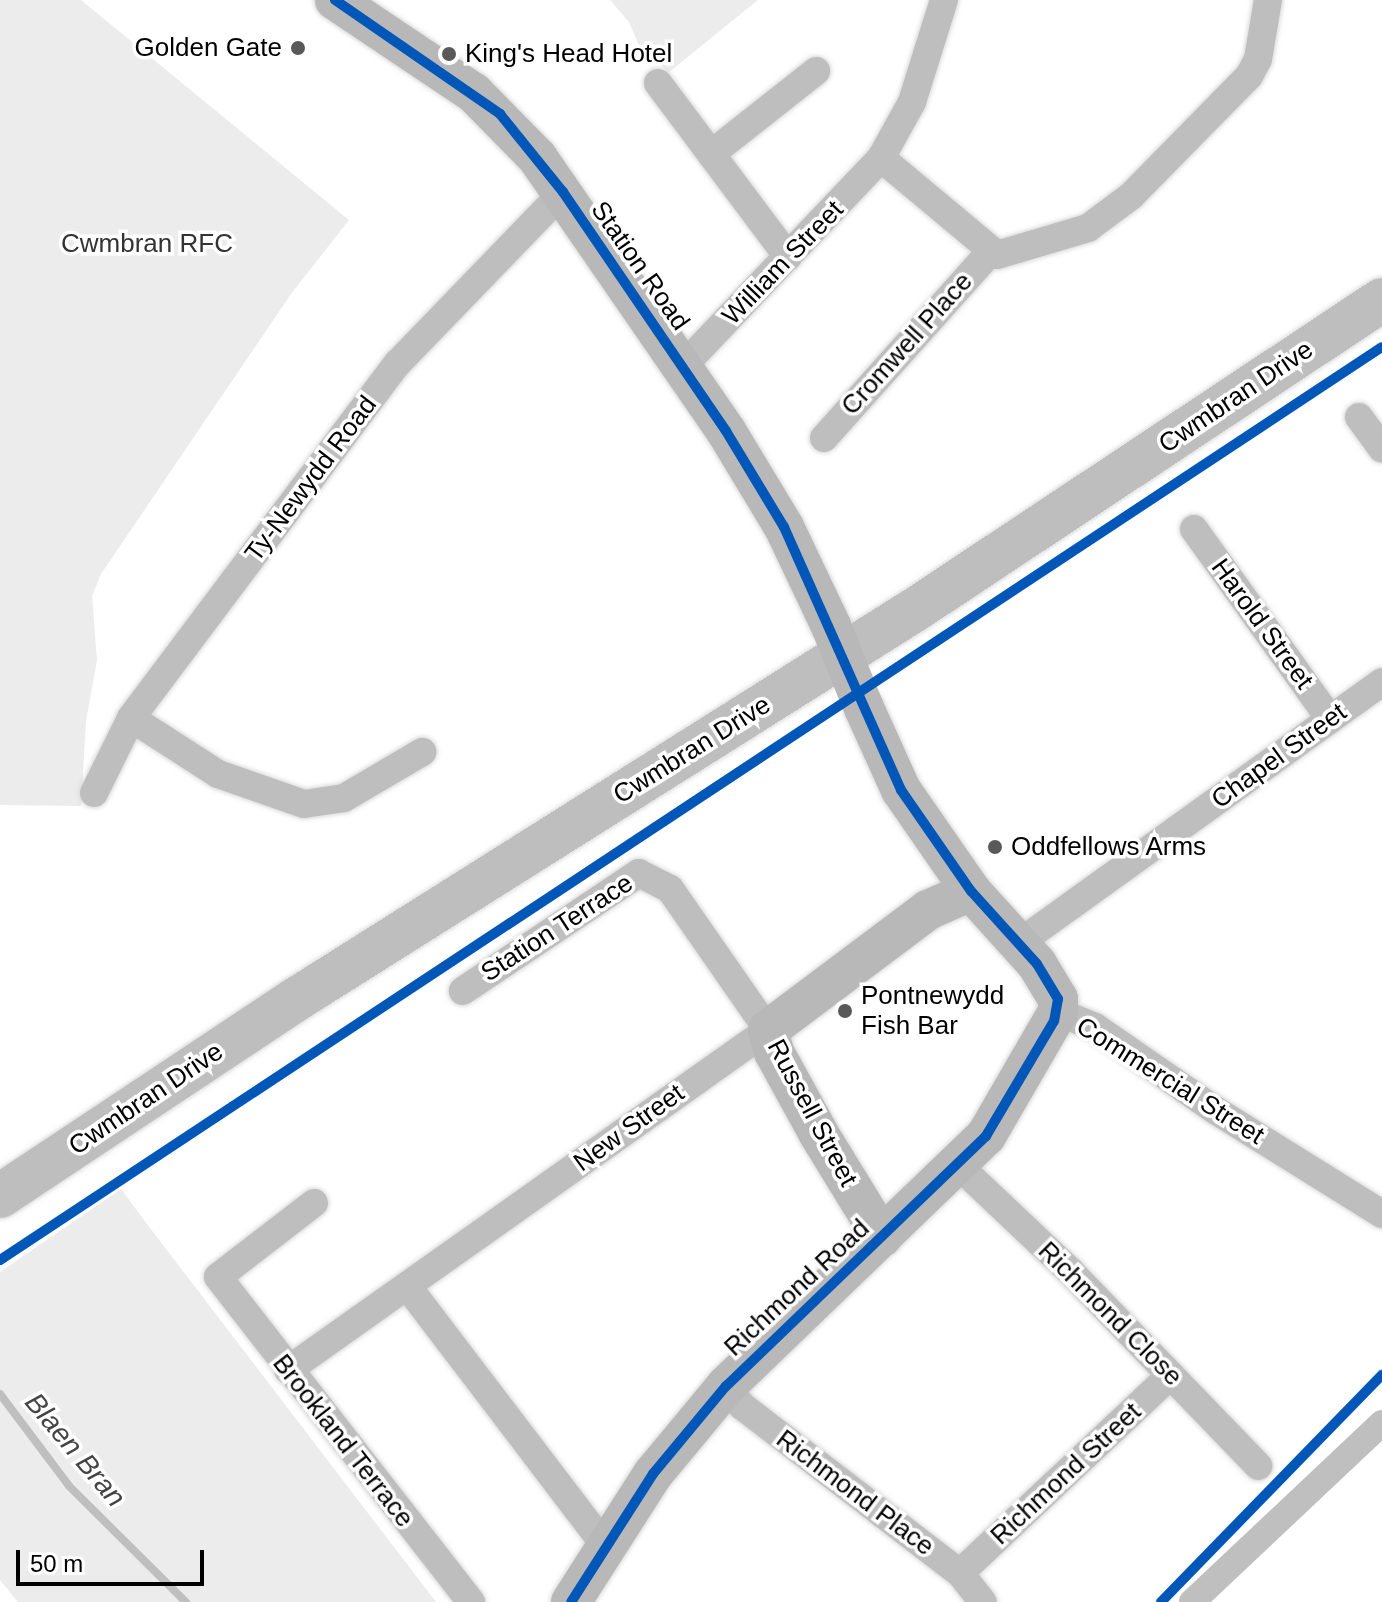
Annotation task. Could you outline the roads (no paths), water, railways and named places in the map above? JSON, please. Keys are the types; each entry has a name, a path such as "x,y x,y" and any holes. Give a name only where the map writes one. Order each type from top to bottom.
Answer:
{"main road":[{"name":"Cwmbran Drive","path":"0,1196 295,1000 916,609 1382,300"}],"street":[{"name":"Station Road","path":"335,0 500,114 563,192 683,366 784,527 831,626"},
{"name":"William Street","path":"683,366 881,158 912,102 944,0"},
{"name":"Cromwell Place","path":"881,158 991,251 1014,253 1088,228 1110,214 1249,76 1258,59 1268,0"},
{"path":"711,154 816,71"},
{"path":"658,83 788,257"},
{"name":"Ty-Newydd Road","path":"94,793 131,718 398,363 563,192"},
{"name":"Cromwell Place","path":"824,438 991,251"},
{"path":"1359,417 1382,449"},
{"name":"Harold Street","path":"1194,529 1330,719"},
{"name":"Commercial Street","path":"831,626 901,790 971,891 1019,943 1053,988 1058,1012 1095,1027 1215,1110 1382,1214"},
{"name":"Chapel Street","path":"1019,943 1382,682"},
{"path":"131,718 218,774 304,804 344,798 422,752"},
{"name":"Station Terrace","path":"463,991 629,877 651,875 670,889 768,1030"},
{"name":"New Street","path":"288,1370 768,1030 928,910 971,891"},
{"name":"Richmond Road","path":"571,1602 653,1474 726,1386 959,1166 986,1136 1058,1012"},
{"name":"Russell Street","path":"768,1030 774,1052 811,1120 882,1237"},
{"name":"Richmond Close","path":"959,1166 1171,1375 1258,1466"},
{"name":"Brookland Terrace","path":"314,1203 218,1277 471,1602"},
{"path":"408,1287 606,1547"},
{"name":"Richmond Street","path":"960,1573 1171,1375"},
{"name":"Richmond Place","path":"726,1386 754,1415 960,1573 983,1602"}],"waterway":[{"name":"Blaen Bran","path":"0,1394 69,1486 186,1602"},
{"path":"1192,1602 1382,1423"}],"place":[{"name":"Golden Gate","path":"298,48"},
{"name":"King's Head Hotel","path":"449,54"},
{"name":"Oddfellows Arms","path":"995,847"},
{"name":"Pontnewydd Fish Bar","path":"845,1011"}],"park label":[{"name":"Cwmbran RFC","path":"147,244"}]}
